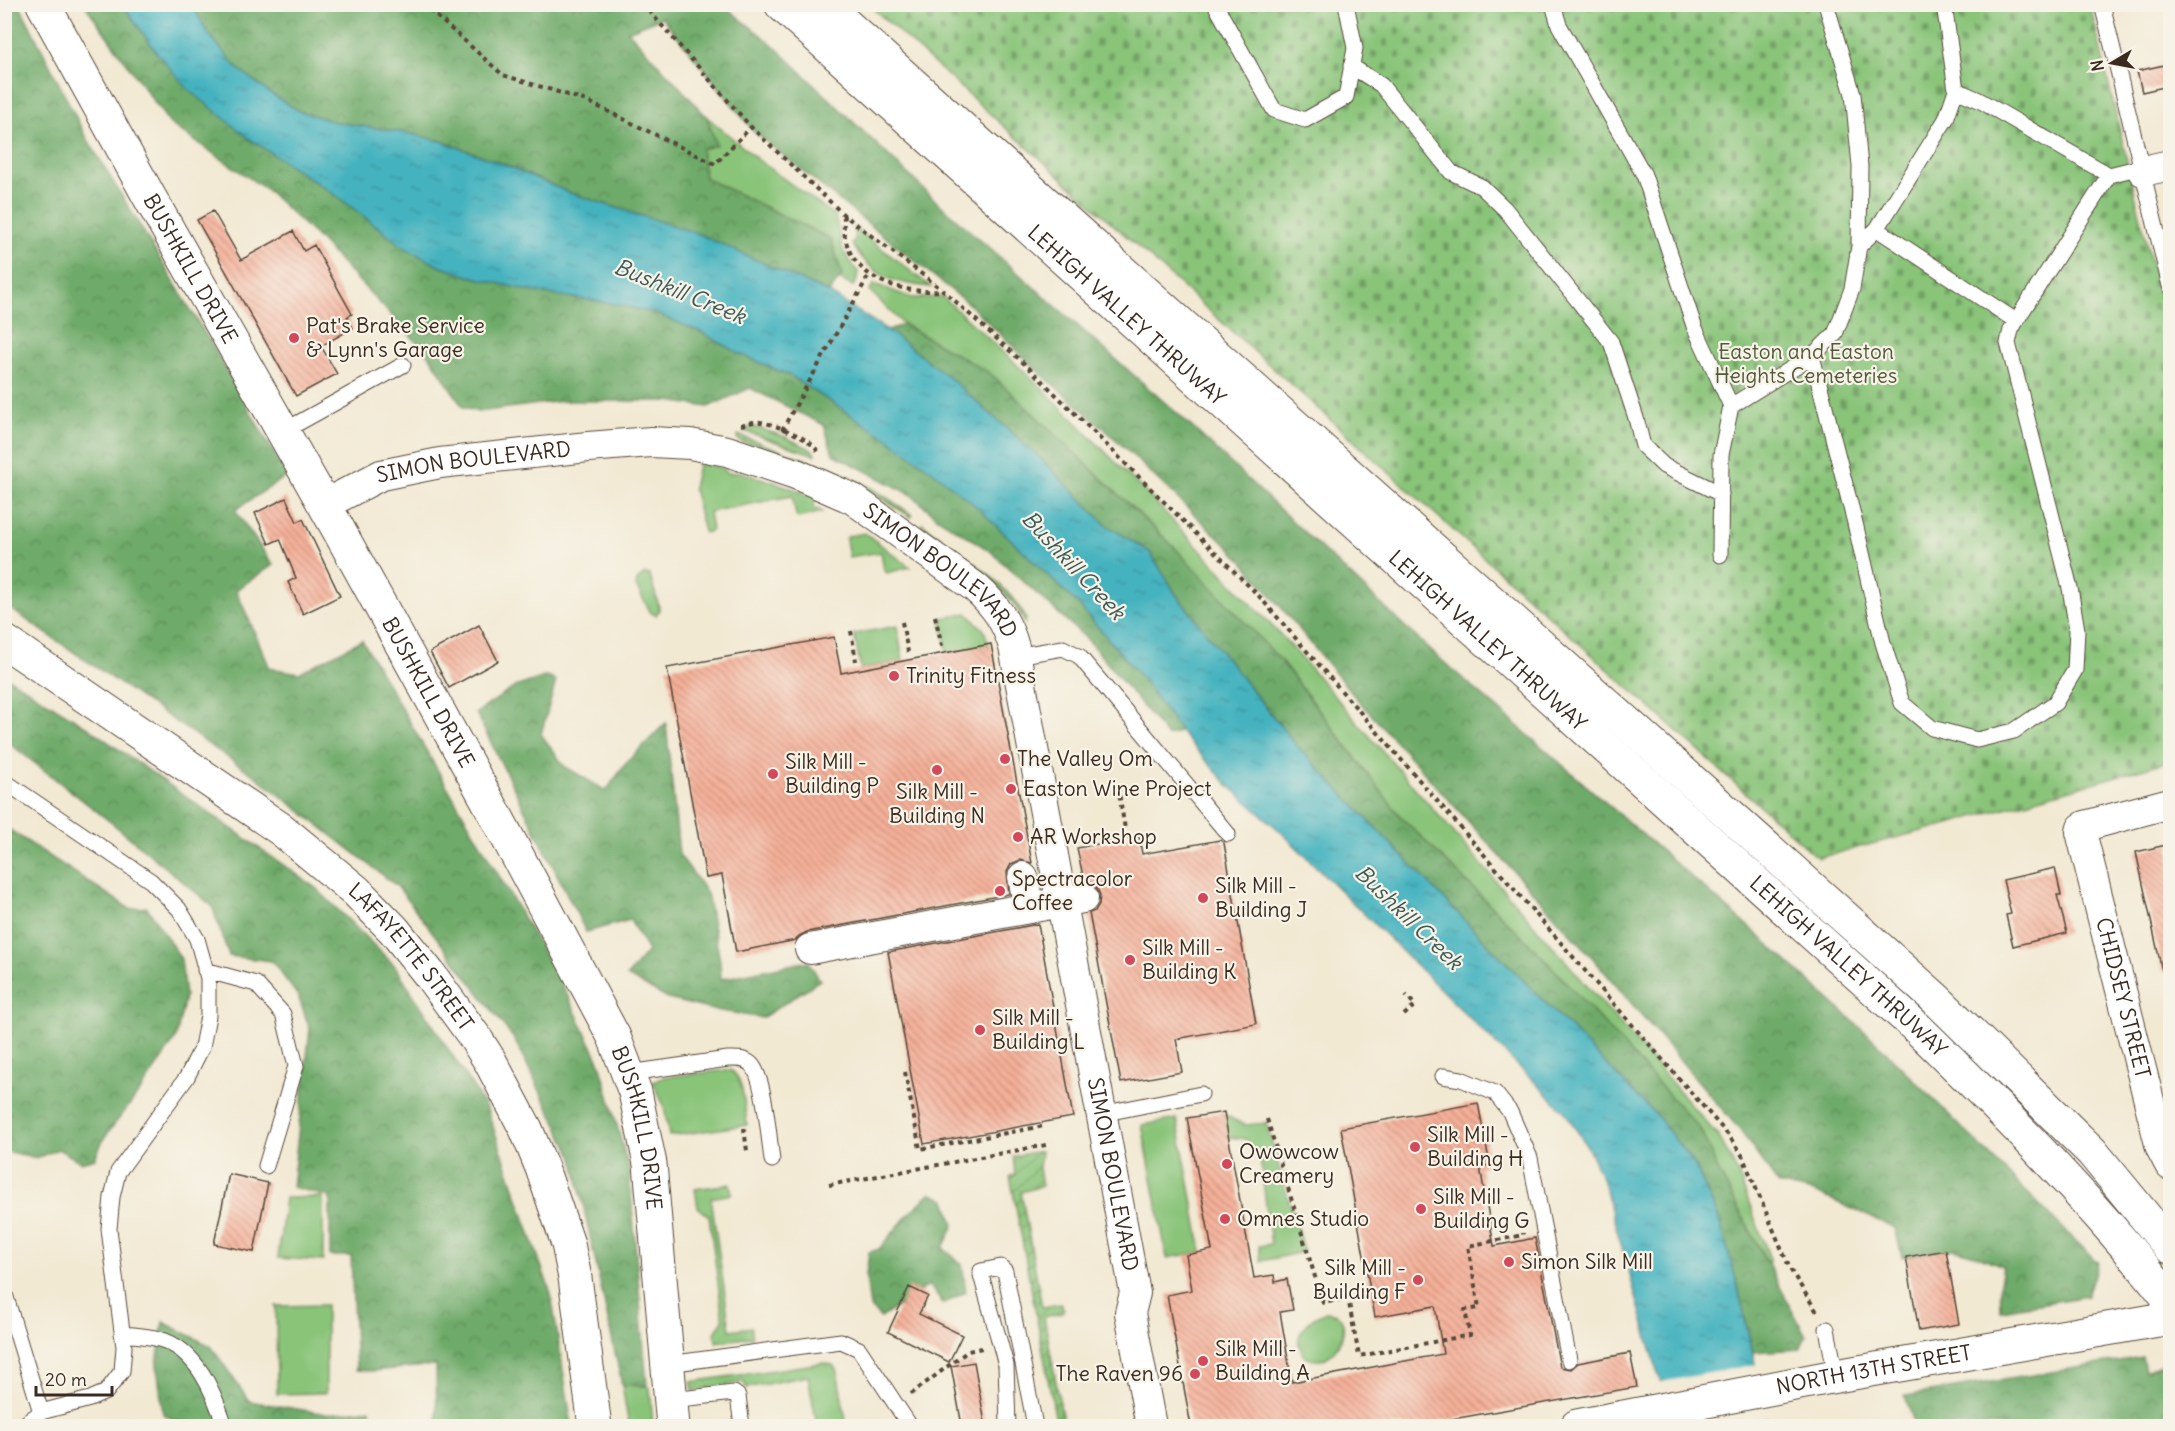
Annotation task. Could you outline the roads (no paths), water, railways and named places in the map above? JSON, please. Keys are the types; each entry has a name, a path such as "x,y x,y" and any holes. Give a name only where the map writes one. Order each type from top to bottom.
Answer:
{"main road":[{"name":"BUSHKILL DRIVE","path":"43,4 155,208 324,505 567,947 614,1037 635,1092 650,1164 672,1413"},
{"name":"LEHIGH VALLEY THRUWAY","path":"781,4 1915,1026 2014,1123 2061,1173 2168,1303"},
{"name":"LEHIGH VALLEY THRUWAY","path":"824,4 1936,999 2092,1152 2165,1235"},
{"name":"LAFAYETTE STREET","path":"4,641 282,830 356,891 394,930 424,967 490,1061 526,1129 542,1168 568,1244 575,1278 595,1426"},
{"name":"NORTH 13TH STREET","path":"1577,1426 1836,1376 2168,1303"}],"street":[{"name":"SIMON BOULEVARD","path":"324,505 381,475 440,463 651,442 690,444 727,451 827,486 853,499 878,515 988,599 999,610 1016,656 1072,900 1101,1114 1134,1293 1130,1313 1151,1426"},
{"name":"CHIDSEY STREET","path":"2170,803 2082,828 2081,832 2162,1116 2161,1148 2170,1165"},
{"path":"1023,877 1029,908"},
{"path":"810,949 1072,900"},
{"name":"SIMON BOULEVARD","path":"1134,1293 1146,1310 1168,1426"}],"lane":[{"path":"1215,4 1274,110 1305,120 1346,97 1355,48 1346,4"},
{"path":"1553,4 1559,25 1644,175 1694,326 1731,406 1721,455 1720,555"},
{"path":"1731,406 1812,356 1835,334 1852,289 1859,246 1860,166 1853,93 1826,4"},
{"path":"1859,246 1877,229 1946,119 1956,90 1944,4"},
{"path":"2102,4 2152,167 2170,286"},
{"path":"1351,66 1381,85 1451,172 1482,187 1505,209 1611,342 1643,446 1664,466 1721,494"},
{"path":"1956,90 1979,100 2109,175 2152,167"},
{"path":"1812,356 1883,643 1902,703 1932,728 1977,740 2014,731 2055,703 2075,670 2078,630 2070,588 2008,344 2016,321 2109,175"},
{"path":"1877,229 2016,321"},
{"path":"282,432 403,365"},
{"path":"1016,656 1063,648 1079,656 1228,834"},
{"path":"4,781 151,881 179,909 197,939 208,978 208,1016 202,1047 187,1077 118,1172 112,1197 109,1229 124,1347 122,1371 106,1392 90,1399 41,1412 22,1426"},
{"path":"205,970 256,984 283,1014 296,1066 266,1166"},
{"path":"629,1073 728,1059 743,1059 751,1064 758,1074 762,1087 772,1161"},
{"path":"1443,1076 1461,1078 1495,1093 1510,1112 1530,1158 1569,1360"},
{"path":"1101,1114 1201,1094"},
{"path":"1008,1426 1006,1365 981,1275 981,1271 1001,1267 1005,1270 1035,1426"},
{"path":"4,1292 41,1412"},
{"path":"1827,1329 1836,1376"},
{"path":"122,1334 161,1339 186,1353 214,1393 225,1426"},
{"path":"668,1364 841,1341 859,1349 910,1426"},
{"path":"672,1413 734,1393 738,1396 742,1426"}],"water":[{"name":"Bushkill Creek","path":"123,5 192,5 208,33 236,67 268,92 299,111 335,122 407,133 441,141 501,163 570,193 699,234 829,293 889,331 950,378 1040,458 1106,525 1150,552 1177,596 1295,744 1659,1118 1695,1166 1719,1219 1737,1283 1769,1426 1673,1426 1602,1178 1587,1146 1565,1112 1280,831 1229,786 1185,737 1141,677 1077,603 977,507 930,469 882,435 791,376 740,354 701,332 657,314 616,304 534,292 469,276 439,266 405,248 337,196 248,138 187,88 157,53"}],"place":[{"name":"Pat's Brake Service & Lynn's Garage","path":"294,338"},
{"name":"Trinity Fitness","path":"894,676"},
{"name":"The Valley Om","path":"1005,759"},
{"name":"Silk Mill - Building N","path":"937,770"},
{"name":"Silk Mill - Building P","path":"773,774"},
{"name":"Easton Wine Project","path":"1011,789"},
{"name":"AR Workshop","path":"1018,837"},
{"name":"Spectracolor Coffee","path":"1000,891"},
{"name":"Silk Mill - Building J","path":"1203,898"},
{"name":"Silk Mill - Building K","path":"1130,960"},
{"name":"Silk Mill - Building L","path":"980,1030"},
{"name":"Silk Mill - Building H","path":"1415,1147"},
{"name":"Owowcow Creamery","path":"1227,1164"},
{"name":"Silk Mill - Building G","path":"1421,1209"},
{"name":"Omnes Studio","path":"1225,1219"},
{"name":"Simon Silk Mill","path":"1509,1262"},
{"name":"Silk Mill - Building F","path":"1418,1280"},
{"name":"Silk Mill - Building A","path":"1203,1361"},
{"name":"The Raven 96","path":"1195,1374"}],"park label":[{"name":"Easton and Easton Heights Cemeteries","path":"1806,364"}]}
